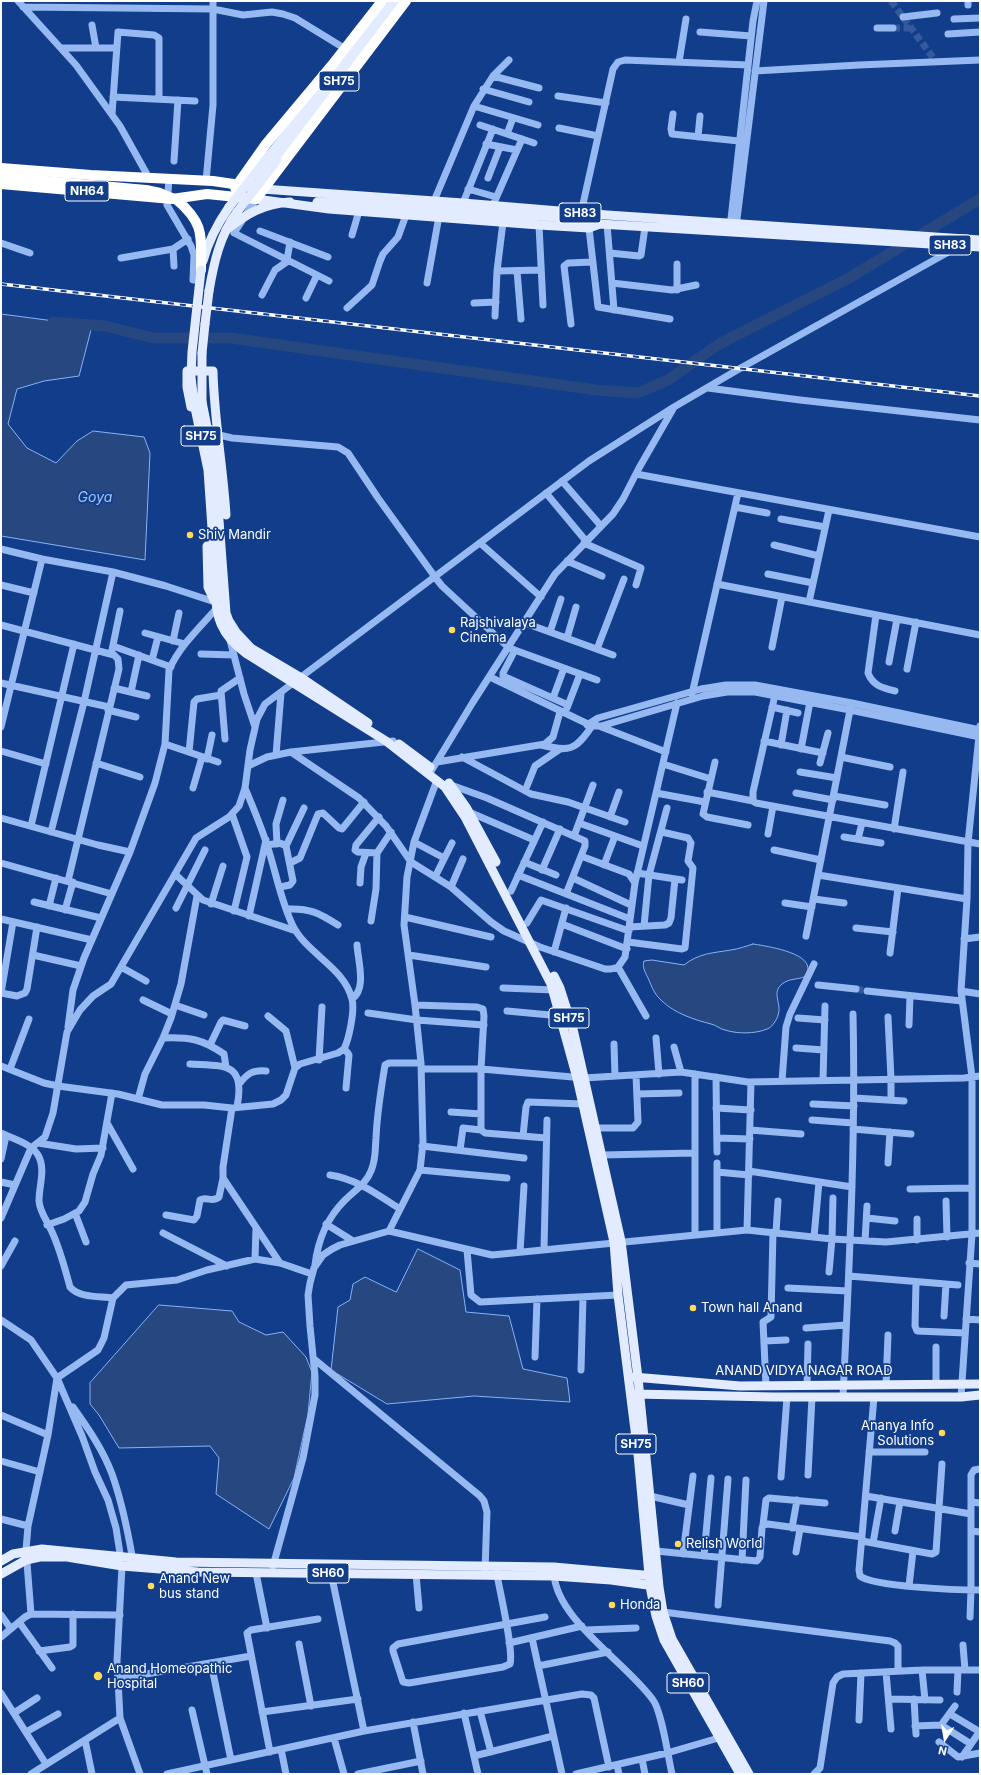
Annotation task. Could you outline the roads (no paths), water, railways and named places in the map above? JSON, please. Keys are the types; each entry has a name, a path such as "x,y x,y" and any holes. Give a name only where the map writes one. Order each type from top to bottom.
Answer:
{"highway":[{"path":"229,196 266,144 332,65 382,1"},
{"path":"256,199 262,189 406,1"},
{"name":"NH64","path":"1,168 206,181 238,184 262,189"},
{"path":"1,177 146,190 172,197 184,207 198,224 201,235 201,270"},
{"name":"NH64","path":"1,184 166,198 207,194 256,199"}],"main road":[{"name":"SH75","path":"297,680 247,654 230,640 219,619 215,606 216,586 208,470 198,402 209,291 213,264 222,238 235,214 273,158 390,1"},
{"name":"SH75","path":"400,1 273,158 224,214 206,251 201,270 192,352 191,377 215,467 229,621 251,648 389,741 412,752 450,785 469,812 527,924 554,990 602,1155 618,1242 640,1394 656,1551 653,1576"},
{"name":"SH83","path":"262,189 463,203 495,201 580,213 733,228 897,238 980,246"},
{"name":"SH83","path":"256,199 329,209 439,216 539,225 589,228 604,224 645,227 733,228"},
{"path":"226,230 244,216 272,204 290,202 557,217 604,224"},
{"name":"SH83","path":"921,240 975,240"},
{"path":"215,606 208,587 204,470 187,387 187,371 214,371 214,401 219,438 230,582 226,601"},
{"name":"SH75","path":"434,771 465,817 560,988 573,1029 583,1104 618,1242 618,1296 654,1586"},
{"name":"ANAND VIDYA NAGAR ROAD","path":"627,1377 740,1386 980,1384"},
{"name":"ANAND VIDYA NAGAR ROAD","path":"629,1394 787,1397 961,1397 980,1395"},
{"name":"SH60","path":"1,1561 13,1554 26,1550 42,1549 176,1562 496,1570 653,1576"},
{"name":"SH60","path":"1,1574 26,1560 40,1557 67,1558 134,1567 272,1574 416,1574 485,1570"},
{"name":"SH60","path":"554,1572 654,1586"},
{"name":"SH60","path":"654,1586 672,1639 740,1774"},
{"name":"SH60","path":"654,1586 656,1616 664,1640 722,1737 748,1774"}],"street":[{"path":"206,181 213,105 213,1"},
{"path":"733,228 739,141 751,36 757,1"},
{"path":"733,228 756,71 764,1"},
{"path":"20,4 213,9 243,16 272,12 295,18 344,48"},
{"path":"20,4 76,65 120,126 149,178"},
{"path":"903,17 937,13"},
{"path":"954,19 980,18"},
{"path":"679,62 686,19"},
{"path":"92,25 96,48"},
{"path":"877,28 893,28"},
{"path":"112,114 118,32 157,36 159,38 159,99"},
{"path":"700,32 751,36"},
{"path":"948,34 980,32"},
{"path":"61,48 116,48"},
{"path":"434,200 474,106 483,89 493,76 509,60"},
{"path":"580,213 613,70 618,62 625,60 748,65"},
{"path":"756,71 980,60"},
{"path":"493,76 539,88"},
{"path":"483,89 529,102"},
{"path":"558,96 606,103"},
{"path":"113,97 195,101"},
{"path":"174,161 178,100"},
{"path":"474,106 538,125"},
{"path":"673,114 671,129 672,134 739,141"},
{"path":"698,137 700,116"},
{"path":"507,134 513,118"},
{"path":"480,125 534,143"},
{"path":"559,128 598,136"},
{"path":"463,203 492,129"},
{"path":"468,189 495,201 522,138"},
{"path":"486,144 517,150"},
{"path":"488,178 500,147"},
{"path":"169,179 166,198 167,206 188,239 194,255 193,280"},
{"path":"256,199 234,233 329,281"},
{"path":"352,235 359,211"},
{"path":"347,308 372,285 383,254 398,237 406,215"},
{"path":"427,283 439,216"},
{"path":"495,316 497,271 503,222"},
{"path":"604,224 610,253 614,310"},
{"path":"539,225 543,305"},
{"path":"610,253 641,255 645,227"},
{"path":"589,228 598,307 670,319"},
{"path":"260,231 328,257"},
{"path":"67,1032 80,1010 92,996 111,984 196,838 232,814 239,806 245,788 256,719 266,704 589,461 674,407 960,245 975,240 980,235"},
{"path":"121,258 173,248 188,239"},
{"path":"1,242 30,253"},
{"path":"262,295 275,270 287,260 290,242"},
{"path":"173,248 174,266"},
{"path":"571,324 564,266 568,263 593,262"},
{"path":"677,264 677,290"},
{"path":"497,271 541,270"},
{"path":"517,271 521,318"},
{"path":"306,298 317,276"},
{"path":"612,283 677,290 696,285"},
{"path":"474,303 496,302"},
{"path":"708,388 980,420"},
{"path":"568,705 503,676 503,673 512,649 525,622 555,574 617,509 674,407"},
{"path":"219,438 338,447 344,449 435,577 512,649 597,680"},
{"path":"636,474 980,537"},
{"path":"562,481 601,526"},
{"path":"546,493 585,542 641,568 636,585"},
{"path":"692,695 738,493"},
{"path":"735,507 767,513"},
{"path":"809,602 829,510"},
{"path":"781,519 825,527"},
{"path":"480,544 541,597"},
{"path":"774,545 819,556"},
{"path":"1,549 42,559 113,572 166,586 215,606"},
{"path":"1,723 42,559"},
{"path":"567,561 602,576"},
{"path":"50,832 84,702 113,572"},
{"path":"768,574 813,582"},
{"path":"597,649 624,579"},
{"path":"717,584 980,635"},
{"path":"1,585 34,593"},
{"path":"772,647 782,597"},
{"path":"550,632 561,599"},
{"path":"1,1218 5,1200 15,1185 31,1148 44,1137 53,1113 73,990 81,966 130,852 155,783 166,744 169,677 171,667 185,644 215,606 226,601"},
{"path":"567,638 576,607"},
{"path":"111,654 120,611"},
{"path":"173,641 179,613"},
{"path":"876,615 868,673 870,679 880,687 895,691"},
{"path":"889,662 897,619"},
{"path":"525,622 613,655"},
{"path":"907,669 916,622"},
{"path":"1,625 111,654 118,659 119,663 77,839 65,910"},
{"path":"145,633 185,644"},
{"path":"152,660 158,637"},
{"path":"230,640 255,727"},
{"path":"31,826 74,644"},
{"path":"113,646 171,667"},
{"path":"389,1231 420,1170 422,1146 421,1066 417,1020 404,925 406,892 414,842 434,771 490,677 512,649"},
{"path":"201,654 234,655"},
{"path":"131,692 139,655"},
{"path":"553,698 564,668"},
{"path":"434,771 462,757 545,744 553,737 580,674"},
{"path":"490,677 562,713 593,726 666,752"},
{"path":"225,739 221,695 224,688 240,678"},
{"path":"1,683 84,702 136,717"},
{"path":"540,744 560,749 568,749 576,746 582,740 598,718 726,685 755,685 980,734"},
{"path":"114,688 147,696"},
{"path":"593,726 677,703 692,695 727,692 755,692 810,702 851,706"},
{"path":"276,755 281,693"},
{"path":"189,752 194,702 197,699 221,695"},
{"path":"753,801 753,792 774,695"},
{"path":"801,749 810,702"},
{"path":"291,752 336,781 364,802 391,832 411,862 451,887 491,922 504,930 536,945 605,969 612,970 618,967 625,957 628,945 630,919 637,873 677,703"},
{"path":"806,936 851,706"},
{"path":"772,707 798,713"},
{"path":"781,745 787,710"},
{"path":"961,1397 972,1234 972,1077 961,991 967,899 968,843 977,796 980,726"},
{"path":"820,764 828,733"},
{"path":"193,788 212,735"},
{"path":"248,766 267,757 291,752 389,741"},
{"path":"764,741 823,753"},
{"path":"166,744 218,762"},
{"path":"527,786 535,766 560,749"},
{"path":"1,752 46,764"},
{"path":"462,757 531,794 568,802 625,822"},
{"path":"841,757 890,767"},
{"path":"715,762 703,812 705,816 748,826"},
{"path":"96,763 140,777"},
{"path":"663,764 711,779"},
{"path":"800,772 837,778"},
{"path":"894,829 903,772"},
{"path":"450,785 487,798 585,841 586,844 566,894"},
{"path":"574,836 593,785"},
{"path":"245,788 267,843 287,909 296,931 301,939 328,963 343,980 352,999 352,1011 344,1049 338,1053 319,1060 300,1064 295,1068"},
{"path":"610,817 619,792"},
{"path":"707,792 753,801 756,803 980,844"},
{"path":"656,793 705,802"},
{"path":"796,794 885,805"},
{"path":"277,844 276,824 283,800"},
{"path":"290,863 300,858 318,814 323,813 342,829 364,802"},
{"path":"768,834 773,806"},
{"path":"280,887 292,884 290,863 286,846 304,808"},
{"path":"644,926 649,875 668,808"},
{"path":"469,812 534,840"},
{"path":"232,814 247,857 234,911"},
{"path":"377,853 356,852 355,848 378,817"},
{"path":"1,818 130,852"},
{"path":"511,891 543,822"},
{"path":"579,823 643,846"},
{"path":"858,839 862,823"},
{"path":"542,870 560,829"},
{"path":"371,921 376,889 377,853 391,832"},
{"path":"562,924 628,945 684,948 694,868 688,861 691,843 688,838 662,832"},
{"path":"604,865 615,836"},
{"path":"844,837 881,843"},
{"path":"414,842 444,858"},
{"path":"267,843 284,844 286,846"},
{"path":"249,916 267,843"},
{"path":"435,877 452,843"},
{"path":"176,908 186,885 205,850"},
{"path":"774,850 822,860"},
{"path":"360,883 361,867 366,853"},
{"path":"581,856 629,874 635,883"},
{"path":"451,887 463,859"},
{"path":"524,862 556,875"},
{"path":"1,863 112,894"},
{"path":"211,904 223,866"},
{"path":"527,924 541,900 629,929 644,926 665,925 669,923 678,880 637,873"},
{"path":"175,874 197,896 211,904 296,931"},
{"path":"518,875 630,919"},
{"path":"818,875 967,899"},
{"path":"49,906 56,878"},
{"path":"573,878 632,905"},
{"path":"890,953 898,888"},
{"path":"138,1099 145,1074 163,1038 181,984 197,896"},
{"path":"814,899 844,902"},
{"path":"34,902 101,918"},
{"path":"785,903 812,907"},
{"path":"554,952 566,908"},
{"path":"287,909 310,910 318,912 338,925"},
{"path":"405,917 491,937"},
{"path":"1,919 92,940"},
{"path":"13,922 1,993 17,996 25,993 28,989 37,927"},
{"path":"856,928 893,932"},
{"path":"964,939 980,937"},
{"path":"352,999 359,992 360,986 357,945"},
{"path":"33,955 81,966"},
{"path":"409,955 486,967"},
{"path":"782,1081 786,1027 790,1014 814,964"},
{"path":"121,967 146,981"},
{"path":"618,967 646,1016"},
{"path":"818,985 856,990"},
{"path":"503,988 554,990"},
{"path":"867,991 962,1002"},
{"path":"961,991 980,994"},
{"path":"909,1025 910,996"},
{"path":"143,1000 172,1014"},
{"path":"174,1005 204,1015"},
{"path":"415,1005 477,1007 483,1010 484,1025 481,1069 481,1130"},
{"path":"823,1080 825,1006"},
{"path":"319,1060 322,1007"},
{"path":"506,1011 561,1016"},
{"path":"368,1013 417,1020 484,1025"},
{"path":"843,1397 849,1276 854,1106 852,1014"},
{"path":"1,1066 44,1083 112,1093 162,1105 234,1107 273,1104 281,1100 286,1095 295,1068 286,1031 268,1016"},
{"path":"888,1017 891,1079 890,1100"},
{"path":"798,1018 825,1020"},
{"path":"10,1069 29,1019"},
{"path":"210,1045 223,1020 244,1026"},
{"path":"163,1038 193,1038 210,1045 224,1054 226,1067"},
{"path":"656,1038 659,1074"},
{"path":"614,1044 615,1076"},
{"path":"674,1047 681,1072"},
{"path":"796,1048 824,1050"},
{"path":"344,1049 349,1055 346,1088"},
{"path":"272,1574 303,1458 315,1395 314,1359 308,1295 319,1243 326,1224 337,1208 362,1186 371,1172 376,1158 376,1139 385,1065 389,1063 481,1069 580,1078 681,1072 751,1082 980,1076"},
{"path":"166,1215 194,1220 197,1216 200,1200 203,1198 214,1200 219,1197 234,1107 240,1090 235,1074 232,1070 226,1067 190,1064"},
{"path":"239,1084 248,1073 255,1070 266,1071"},
{"path":"695,1074 695,1234"},
{"path":"595,1128 633,1128 636,1126 636,1075"},
{"path":"716,1077 717,1152"},
{"path":"747,1230 751,1082"},
{"path":"48,1225 79,1211 85,1202 93,1174 103,1148 112,1093"},
{"path":"637,1094 680,1093"},
{"path":"854,1098 904,1101"},
{"path":"523,1136 526,1107 528,1102 583,1104"},
{"path":"813,1104 854,1106"},
{"path":"716,1108 751,1110"},
{"path":"451,1112 481,1114"},
{"path":"544,1249 547,1120"},
{"path":"812,1120 911,1134"},
{"path":"107,1123 133,1169"},
{"path":"460,1150 463,1128 481,1130 485,1133 546,1138"},
{"path":"750,1130 801,1134"},
{"path":"888,1163 890,1132"},
{"path":"1,1159 4,1134 31,1148 37,1153 41,1162 40,1204 44,1219 56,1243 70,1287 74,1292 113,1298"},
{"path":"717,1138 750,1139"},
{"path":"38,1143 76,1148 103,1148"},
{"path":"422,1146 524,1158"},
{"path":"602,1155 695,1153"},
{"path":"717,1163 717,1232"},
{"path":"420,1170 507,1178"},
{"path":"717,1172 749,1173 852,1187"},
{"path":"330,1175 340,1177 362,1186 400,1209"},
{"path":"223,1178 280,1263"},
{"path":"1,1182 15,1185"},
{"path":"814,1237 819,1182"},
{"path":"520,1252 524,1186"},
{"path":"910,1189 972,1188"},
{"path":"829,1272 832,1239 833,1198"},
{"path":"766,1386 763,1322 771,1317 778,1201"},
{"path":"946,1201 947,1237"},
{"path":"865,1241 867,1206"},
{"path":"75,1213 86,1242"},
{"path":"866,1218 895,1221"},
{"path":"917,1219 917,1240"},
{"path":"326,1224 353,1241"},
{"path":"255,1259 256,1228"},
{"path":"313,1271 323,1254 332,1249 353,1241 389,1231 492,1255 747,1230 832,1239 896,1242 980,1233"},
{"path":"163,1233 227,1266"},
{"path":"1,1266 15,1241"},
{"path":"467,1250 471,1296 480,1302 618,1296"},
{"path":"31,1614 26,1560 28,1526 48,1435 57,1378 98,1350 104,1338 113,1298 126,1285 177,1280 208,1270 255,1259 313,1271"},
{"path":"969,1263 980,1264"},
{"path":"849,1276 958,1285"},
{"path":"916,1282 915,1326 917,1331 965,1333"},
{"path":"944,1316 946,1284"},
{"path":"788,1288 848,1291"},
{"path":"581,1370 583,1297"},
{"path":"535,1357 537,1299"},
{"path":"1,1320 31,1340 57,1378 108,1500 116,1528 122,1566 117,1679 120,1718 140,1774"},
{"path":"966,1320 980,1320"},
{"path":"806,1328 846,1325"},
{"path":"886,1385 888,1335"},
{"path":"765,1341 786,1340"},
{"path":"807,1386 808,1344"},
{"path":"936,1347 936,1384"},
{"path":"314,1359 480,1496 484,1501 487,1512 485,1570"},
{"path":"65,1395 91,1433 111,1472 120,1499 130,1539 134,1567"},
{"path":"781,1478 787,1397"},
{"path":"808,1474 812,1397"},
{"path":"874,1397 859,1570 860,1576 869,1580 909,1586 980,1590"},
{"path":"1,1415 48,1435"},
{"path":"869,1452 925,1452"},
{"path":"1,1461 40,1472"},
{"path":"763,1525 768,1524 862,1539 873,1543 932,1554 936,1552 942,1464"},
{"path":"970,1617 972,1472 976,1468 980,1469"},
{"path":"683,1554 692,1476"},
{"path":"704,1556 711,1478"},
{"path":"718,1605 728,1479"},
{"path":"742,1560 746,1480"},
{"path":"650,1496 689,1505"},
{"path":"866,1496 971,1514"},
{"path":"656,1551 757,1561 759,1560 766,1500 769,1498 825,1502"},
{"path":"873,1543 881,1498"},
{"path":"796,1552 797,1500"},
{"path":"895,1531 900,1502"},
{"path":"971,1502 980,1503"},
{"path":"1,1518 28,1526"},
{"path":"971,1531 980,1532"},
{"path":"909,1586 913,1551"},
{"path":"496,1570 506,1626 509,1643 511,1660 508,1666 409,1683 402,1682 393,1651 393,1648 398,1644 506,1626 545,1617"},
{"path":"554,1572 560,1598 584,1628 653,1700 658,1710 672,1774"},
{"path":"256,1573 267,1628"},
{"path":"331,1573 364,1731"},
{"path":"416,1574 419,1608"},
{"path":"663,1612 890,1641 898,1646 898,1671"},
{"path":"1,1637 31,1614 120,1615"},
{"path":"39,1651 70,1647 73,1645 73,1614"},
{"path":"1,1615 11,1629"},
{"path":"270,1752 247,1633 251,1630 318,1619"},
{"path":"19,1622 52,1668"},
{"path":"509,1643 584,1628 636,1628"},
{"path":"532,1638 562,1774"},
{"path":"299,1644 311,1706"},
{"path":"957,1692 963,1645"},
{"path":"538,1666 608,1652"},
{"path":"117,1679 251,1656"},
{"path":"211,1663 231,1760"},
{"path":"922,1670 925,1700"},
{"path":"814,1774 820,1768 833,1683 836,1677 843,1674 898,1671 980,1670"},
{"path":"886,1672 891,1729"},
{"path":"859,1720 861,1673"},
{"path":"1,1693 46,1764"},
{"path":"167,1774 364,1731 582,1694 591,1695 594,1698 609,1767"},
{"path":"14,1713 37,1698"},
{"path":"262,1712 358,1699"},
{"path":"889,1699 940,1700"},
{"path":"914,1699 916,1734"},
{"path":"941,1724 955,1706"},
{"path":"192,1710 207,1774"},
{"path":"480,1711 491,1752"},
{"path":"464,1713 478,1774"},
{"path":"26,1732 58,1714"},
{"path":"950,1714 980,1732 962,1757"},
{"path":"31,1774 120,1718"},
{"path":"413,1722 423,1774"},
{"path":"915,1726 941,1724 971,1744"},
{"path":"474,1756 553,1736"},
{"path":"576,1774 668,1753 722,1737"},
{"path":"334,1738 344,1774"},
{"path":"84,1740 92,1774"},
{"path":"939,1742 954,1755 962,1757 980,1753"},
{"path":"281,1749 286,1774"},
{"path":"642,1759 645,1774"},
{"path":"358,1774 421,1761"},
{"path":"617,1765 619,1774"}],"water":[{"name":"Goya","path":"1,314 92,326 79,376 44,381 17,389 8,424 27,448 56,463 77,441 93,431 144,437 150,453 145,560 1,536"},
{"path":"753,944 780,949 800,957 806,962 808,969 804,977 788,981 778,988 778,1017 768,1029 757,1032 746,1033 730,1031 692,1018 672,1009 655,993 646,974 643,963 644,961 652,960 684,965 701,956 737,949"},
{"path":"418,1249 460,1270 466,1312 509,1316 523,1369 567,1378 570,1402 474,1396 387,1404 331,1370 338,1307 350,1300 353,1284 365,1277 396,1292"},
{"path":"159,1305 232,1311 239,1322 266,1335 283,1332 306,1357 312,1372 308,1414 294,1478 269,1529 216,1494 219,1458 210,1446 119,1448 99,1415 90,1404 90,1383"}],"waterway":[{"path":"53,322 105,326 153,338 231,338 596,390 638,393 668,380 719,344 849,278 980,199"}],"tunnel":[{"path":"891,1 937,63"},
{"path":"893,28 911,28"},
{"path":"856,989 867,991"}],"railway":[{"path":"1,284 980,396"}],"place":[{"name":"Shiv Mandir","path":"190,535"},
{"name":"Rajshivalaya Cinema","path":"452,630"},
{"name":"Town hall Anand","path":"693,1308"},
{"name":"Ananya Info Solutions","path":"942,1433"},
{"name":"Relish World","path":"678,1544"},
{"name":"Anand New bus stand","path":"151,1586"},
{"name":"Honda","path":"612,1605"},
{"name":"Anand Homeopathic Hospital","path":"98,1676"}]}
